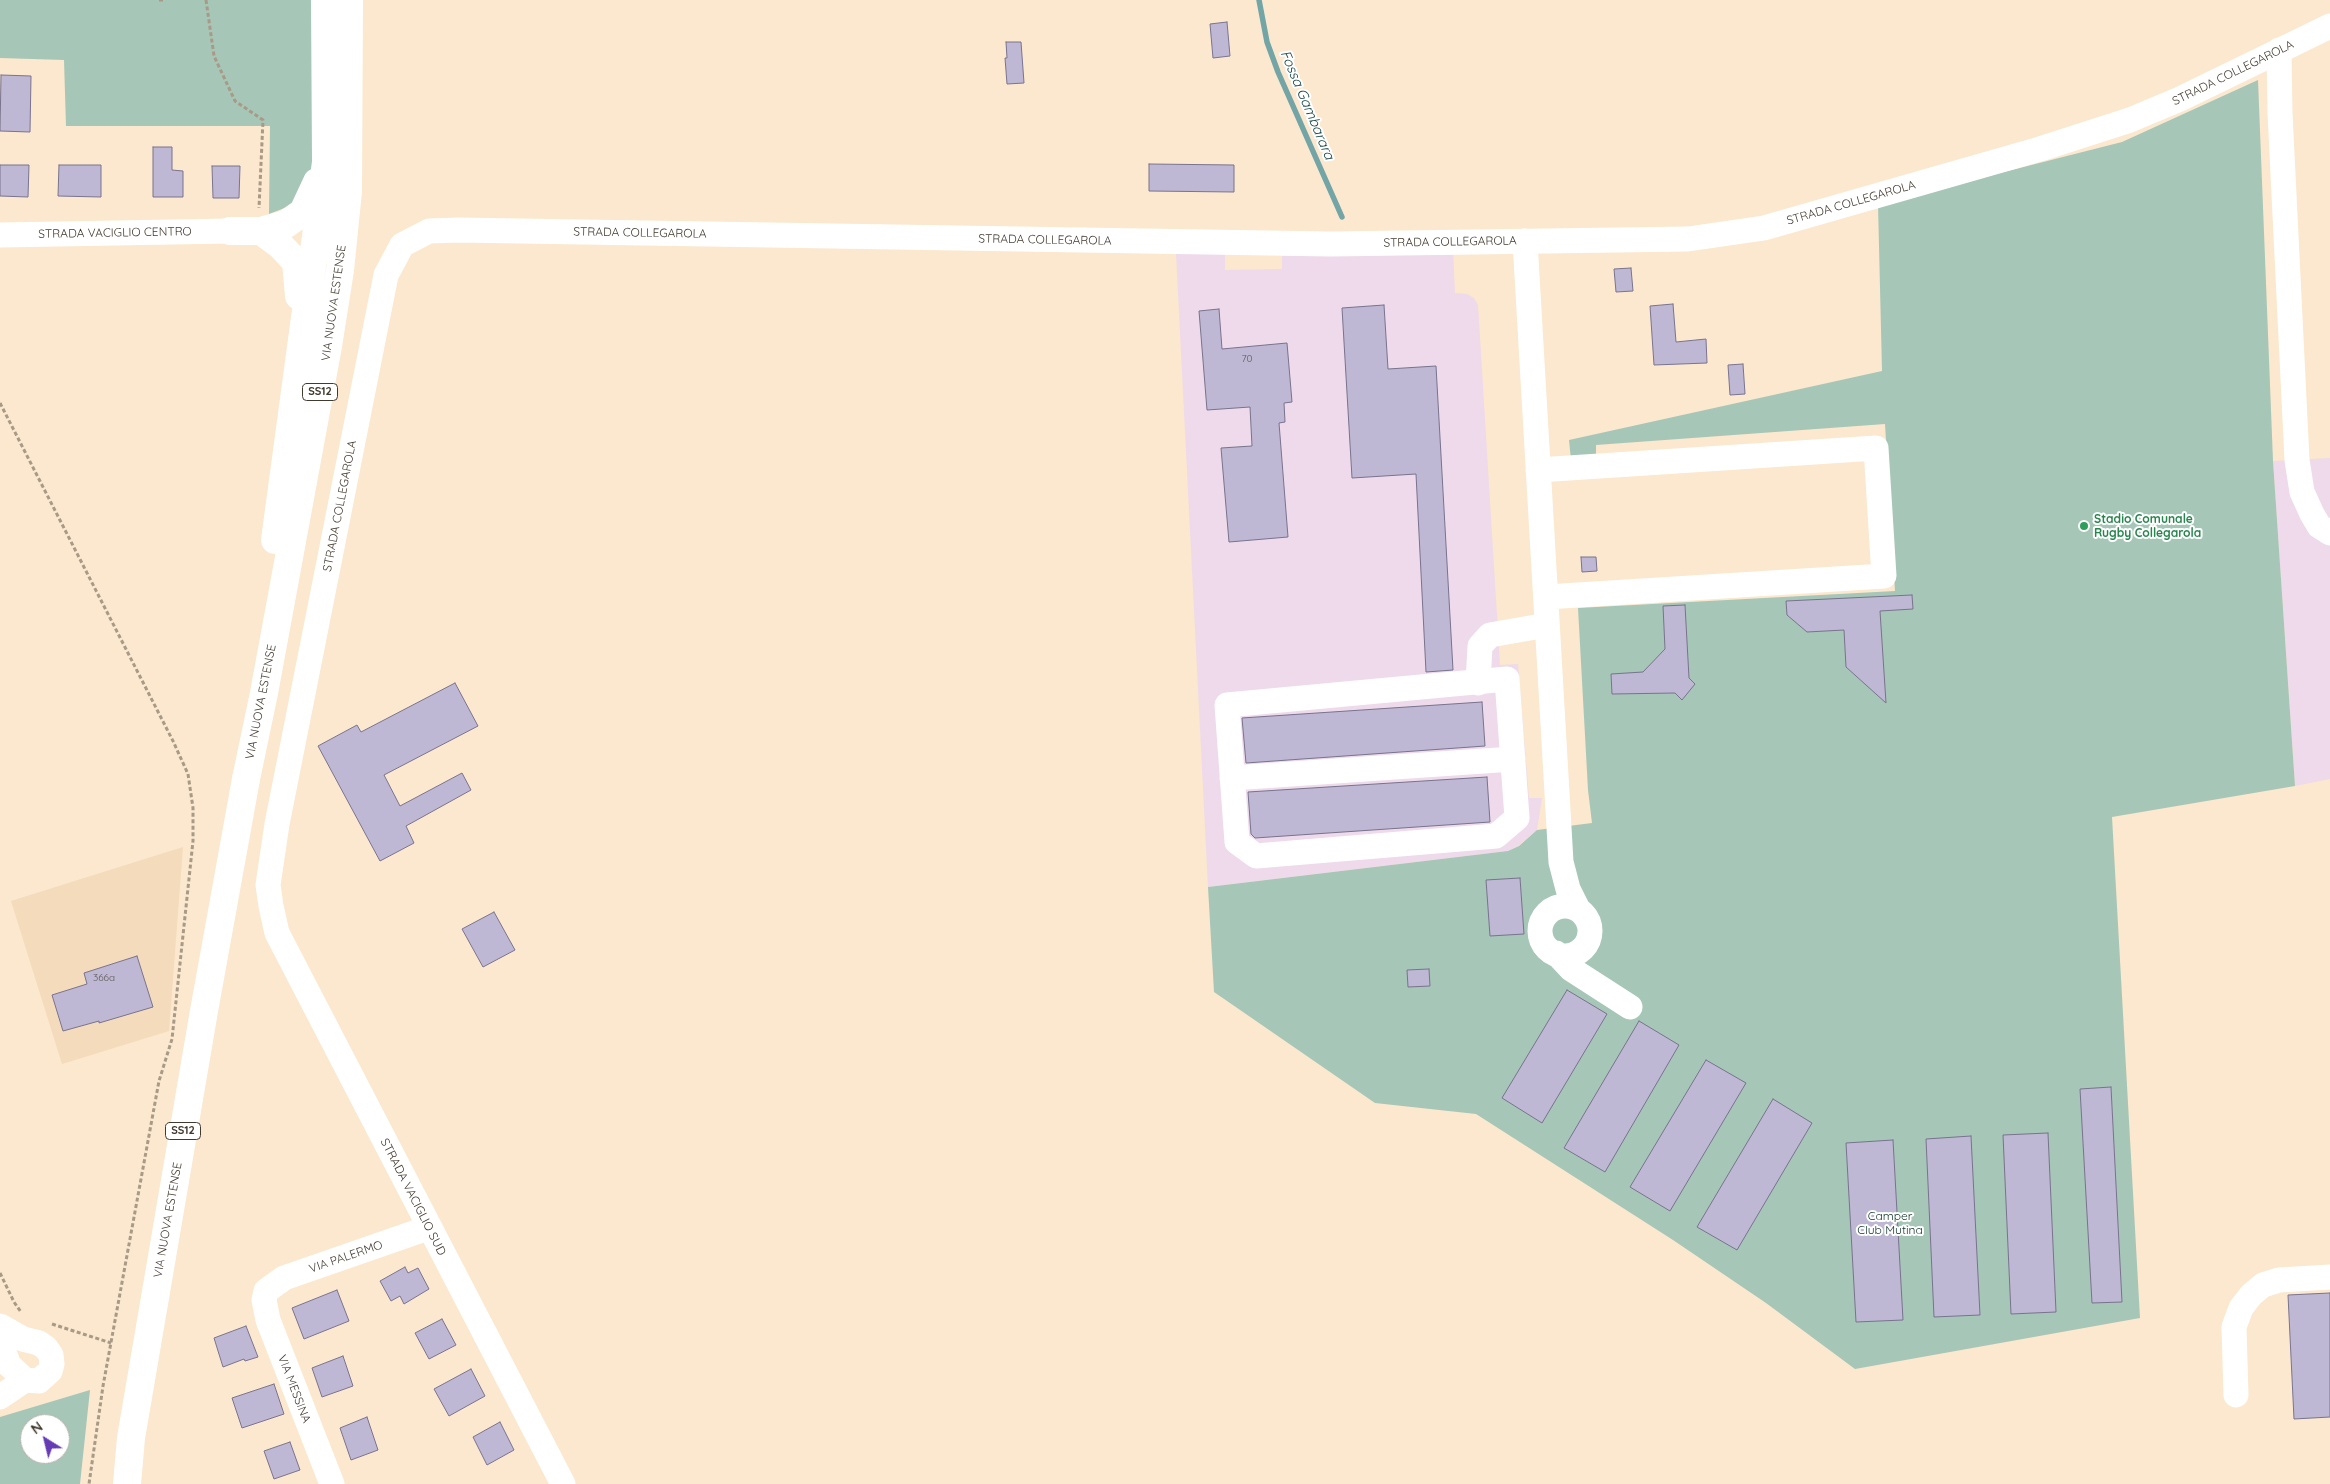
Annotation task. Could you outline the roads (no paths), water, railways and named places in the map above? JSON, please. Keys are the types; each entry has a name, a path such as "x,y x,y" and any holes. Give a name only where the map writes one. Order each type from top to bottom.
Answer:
{"main road":[{"name":"VIA NUOVA ESTENSE","path":"246,779 281,489 304,333 326,162 325,0"},
{"name":"VIA NUOVA ESTENSE","path":"127,1484 131,1438 204,1010 328,346 340,270 348,191 349,0"},
{"path":"230,231 260,222 286,224 303,212 326,162"},
{"path":"260,222 296,262 304,333"}],"street":[{"name":"STRADA COLLEGAROLA","path":"271,906 268,885 277,824 386,274 402,245 429,231 1331,244 1688,238 1764,228 2040,149 2130,120 2180,99 2330,26"},
{"path":"2279,50 2280,113 2297,460 2302,492 2319,526 2330,533"},
{"name":"STRADA VACIGLIO CENTRO","path":"0,235 230,231"},
{"path":"1525,241 1561,862 1568,889 1578,909 1587,919 1590,934 1584,948 1574,954 1562,956 1550,951 1542,942 1540,930 1561,862"},
{"path":"1538,470 1876,448 1884,576 1546,597"},
{"path":"1478,683 1480,646 1490,635 1547,625"},
{"path":"1507,679 1512,759 1517,818 1496,836 1256,856 1237,842 1227,705 1507,679"},
{"path":"1232,778 1512,759"},
{"name":"STRADA VACIGLIO SUD","path":"271,906 277,933 428,1228 563,1484"},
{"path":"1544,917 1552,909 1565,906 1578,909"},
{"path":"1556,954 1571,969 1630,1007"},
{"name":"VIA PALERMO","path":"266,1292 284,1278 428,1228"},
{"path":"2236,1394 2234,1327 2241,1308 2263,1286 2279,1280 2330,1277"},
{"name":"VIA MESSINA","path":"266,1292 264,1300 268,1320 332,1484"},
{"path":"0,1326 23,1339 39,1343 46,1348 51,1355 52,1364 46,1377 34,1382 24,1380 9,1365 0,1342"},
{"path":"0,1397 24,1380"}],"waterway":[{"name":"Fossa Gambarara","path":"1259,0 1267,42 1278,72 1342,217"}],"place":[{"name":"Stadio Comunale Rugby Collegarola","path":"2084,526"}],"park label":[{"name":"Camper Club Mutina","path":"1890,1223"}]}
